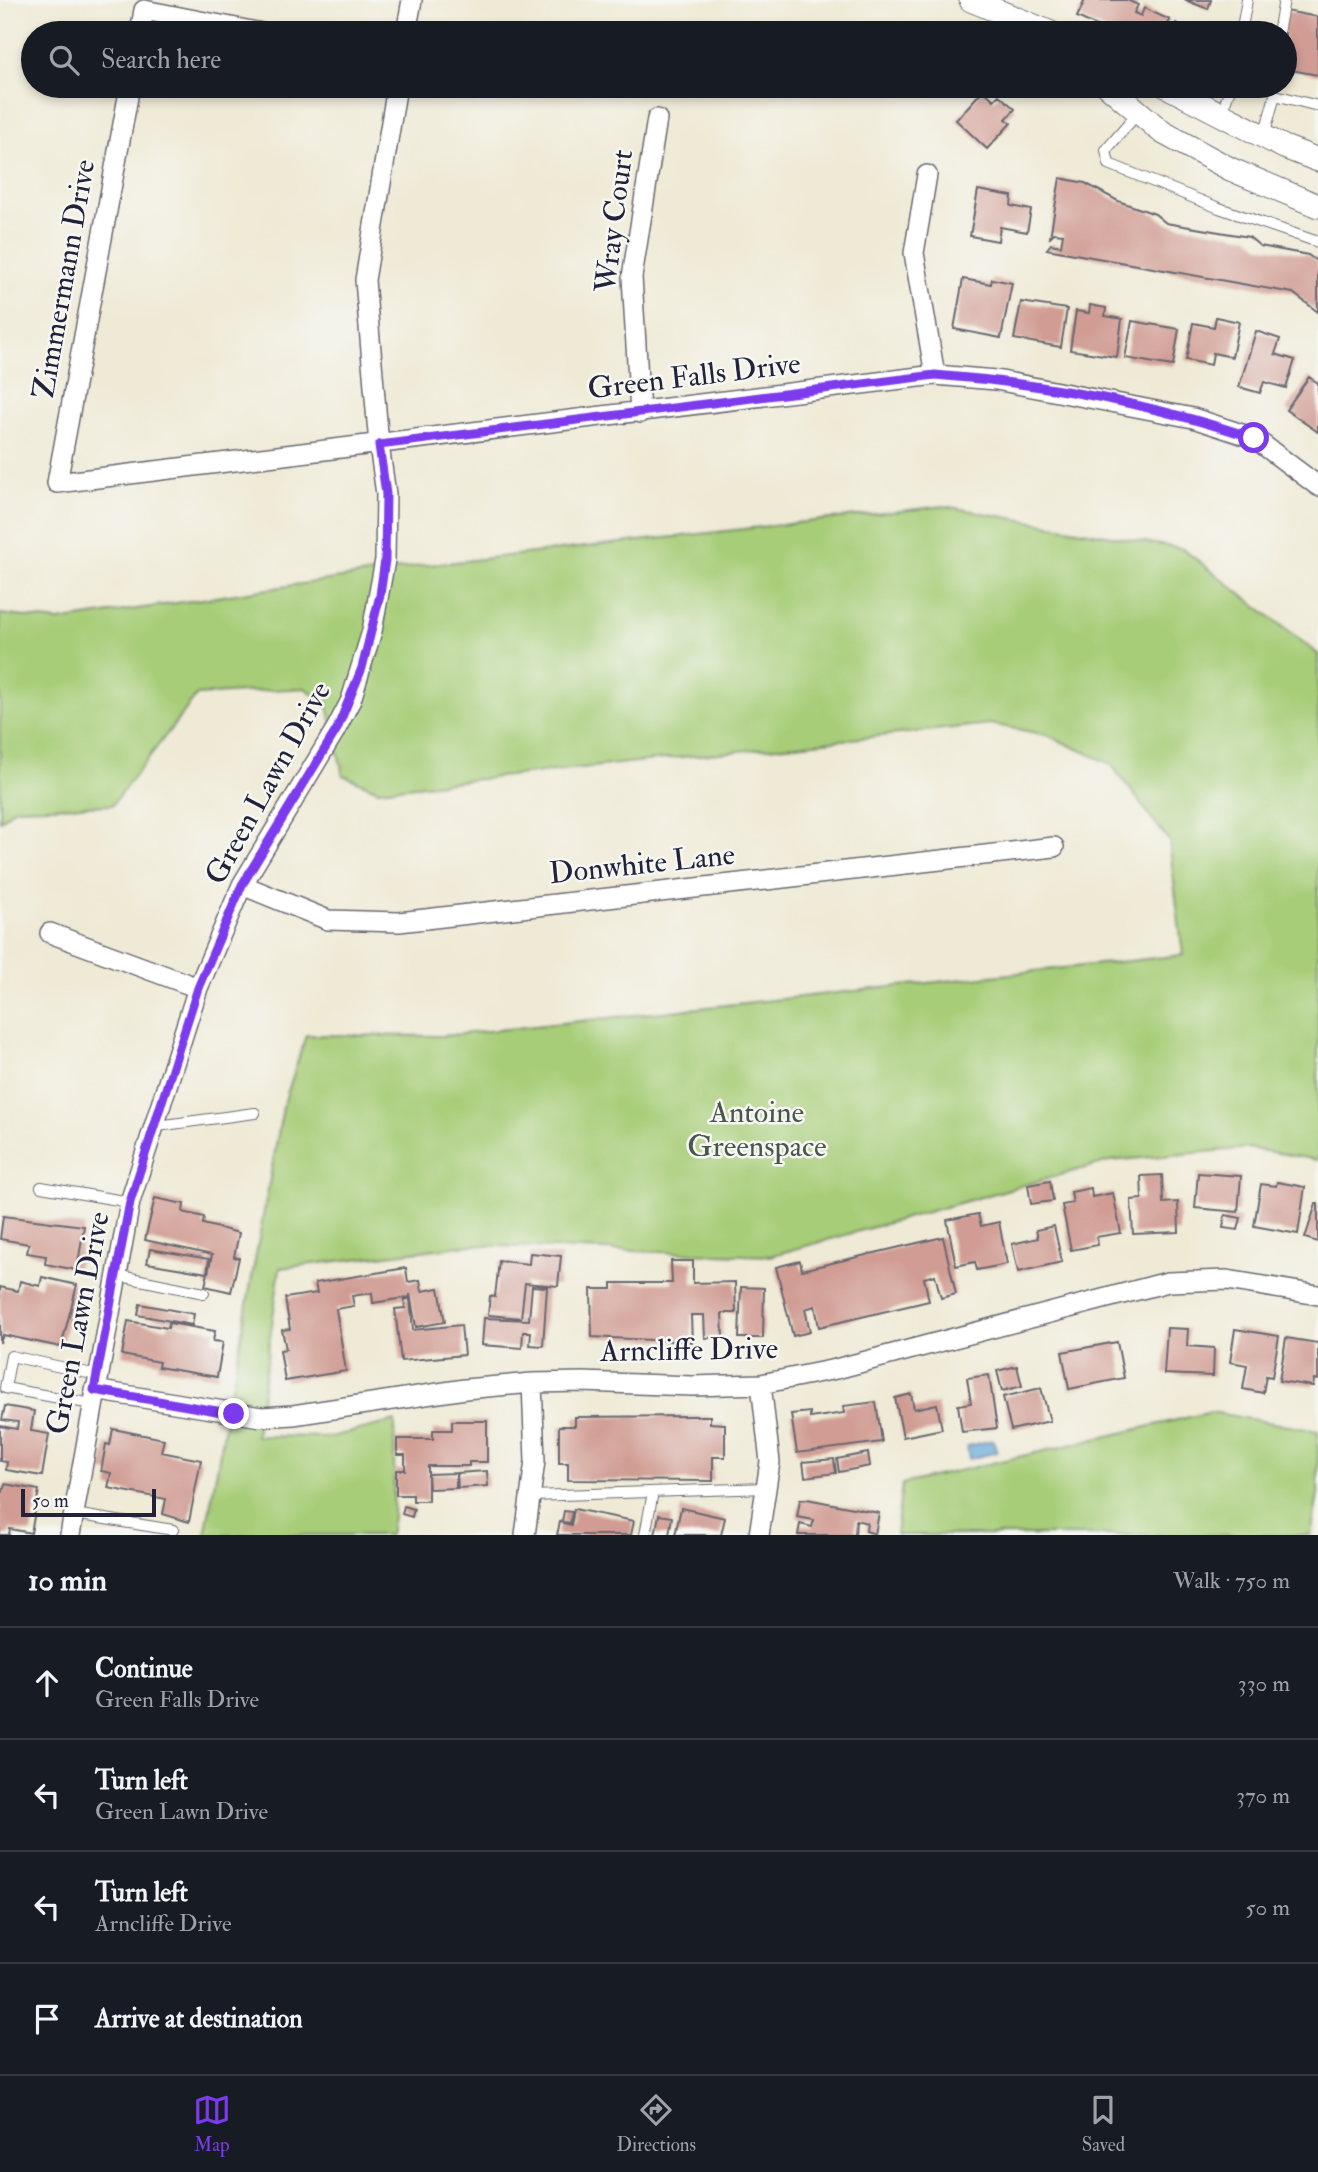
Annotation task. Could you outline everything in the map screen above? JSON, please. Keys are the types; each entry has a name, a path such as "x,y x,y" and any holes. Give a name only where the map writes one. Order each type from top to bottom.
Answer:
{"street":[{"path":"408,21 412,0"},
{"path":"971,0 1000,6 1021,21"},
{"path":"142,21 144,10 200,21"},
{"name":"Zimmermann Drive","path":"57,483 128,98"},
{"name":"Green Lawn Drive","path":"70,1535 130,1202 157,1126 198,988 242,885 337,729 362,668 380,595 385,560 386,494 379,445 365,280 395,98"},
{"path":"1123,98 1163,132 1230,169 1318,206"},
{"path":"1190,98 1318,160"},
{"name":"Wray Court","path":"640,413 632,277 657,119"},
{"path":"927,175 914,253 935,375"},
{"name":"Green Falls Drive","path":"57,483 935,375 996,380 1193,418 1254,438 1318,486"},
{"name":"Donwhite Lane","path":"242,885 328,920 399,922 1054,847"},
{"path":"50,933 198,988"},
{"name":"Arncliffe Drive","path":"94,1390 261,1417 293,1415 465,1389 532,1383 692,1386 761,1384 836,1369 1168,1282 1227,1280 1318,1294"},
{"path":"525,1535 535,1461 532,1383"},
{"path":"759,1535 770,1462 761,1384"}],"lane":[{"path":"1243,21 1247,0"},
{"path":"1280,21 1284,0"},
{"path":"1221,114 1227,98"},
{"path":"1264,136 1271,98"},
{"path":"1295,98 1318,106"},
{"path":"1139,111 1106,150 1109,164 1219,208 1318,242"},
{"path":"157,1126 255,1113"},
{"path":"41,1187 130,1202"},
{"path":"117,1275 204,1293"},
{"path":"10,1356 94,1390 5,1388 10,1356"},
{"path":"532,1496 768,1488"},
{"path":"645,1535 653,1492"},
{"path":"74,1514 173,1531"}],"green space":[{"name":"Antoine Greenspace","path":"944,506 1183,549 1318,654 1318,1160 1248,1148 1110,1161 770,1256 470,1245 280,1268 256,1436 331,1437 395,1421 393,1516 390,1535 205,1535 283,1107 306,1035 443,1036 1183,955 1169,841 1111,764 1047,735 990,724 378,790 343,775 328,706 305,688 197,695 112,805 15,808 0,821 0,614 58,621 420,566"},
{"path":"1211,1412 1318,1431 1318,1495 1311,1535 896,1535 902,1484"}],"water":[{"path":"993,1440 997,1452 969,1459 967,1446"}],"building":[{"path":"1085,0 1127,0 1138,5 1134,13 1141,16 1144,8 1170,20 1086,21 1077,17"},
{"path":"1185,0 1211,0 1208,9"},
{"path":"1286,11 1318,17 1318,75 1297,71 1297,21 1284,21"},
{"path":"976,98 1002,98 1015,109 1006,119 1011,123 987,149 956,120"},
{"path":"1060,178 1085,183 1118,201 1155,214 1166,223 1249,237 1260,246 1308,255 1318,262 1318,312 1293,293 1047,249 1051,244 1061,246 1063,234 1054,233 1050,237"},
{"path":"978,190 1012,196 1011,206 1031,210 1027,232 1000,227 998,241 970,236"},
{"path":"963,279 991,284 992,279 1012,283 1001,338 954,329"},
{"path":"1021,302 1067,309 1061,347 1014,339"},
{"path":"1090,305 1106,308 1105,316 1122,319 1117,357 1070,350 1076,311 1089,313"},
{"path":"1216,317 1239,322 1232,357 1213,353 1211,365 1186,360 1193,323 1214,327"},
{"path":"1132,321 1179,329 1173,366 1125,358"},
{"path":"1256,331 1280,339 1275,354 1295,360 1286,388 1264,382 1260,393 1239,387"},
{"path":"1309,377 1318,383 1318,432 1286,410"},
{"path":"1198,1173 1241,1176 1238,1212 1195,1208"},
{"path":"1162,1175 1163,1203 1178,1202 1179,1232 1133,1234 1131,1200 1142,1199 1141,1176"},
{"path":"1050,1181 1053,1201 1031,1204 1028,1185"},
{"path":"1277,1182 1305,1187 1298,1234 1254,1226 1261,1184 1276,1186"},
{"path":"1091,1188 1092,1197 1113,1193 1121,1233 1096,1237 1098,1245 1071,1250 1062,1205 1073,1203 1071,1192"},
{"path":"155,1198 184,1204 183,1212 204,1217 203,1224 239,1233 234,1257 239,1258 231,1292 205,1286 212,1255 145,1240"},
{"path":"1318,1204 1318,1242 1305,1238"},
{"path":"978,1214 981,1226 999,1222 1007,1264 977,1270 975,1262 956,1266 947,1220"},
{"path":"1225,1215 1241,1218 1238,1230 1223,1228"},
{"path":"3,1216 84,1226 77,1270 45,1264 46,1256 27,1253 29,1244 0,1239"},
{"path":"1054,1226 1062,1262 1018,1272 1012,1244 1038,1238 1036,1230"},
{"path":"943,1237 956,1294 941,1298 935,1275 924,1278 929,1301 819,1327 815,1306 805,1309 810,1332 793,1336 776,1267 800,1261 802,1270"},
{"path":"150,1249 209,1259 207,1273 147,1263"},
{"path":"530,1253 561,1256 558,1286 525,1283 521,1318 488,1315 490,1296 495,1297 499,1261 529,1264"},
{"path":"671,1261 693,1261 693,1283 735,1282 736,1313 722,1313 723,1337 705,1338 704,1315 691,1315 692,1342 592,1337 591,1289 612,1289 612,1283 672,1283"},
{"path":"406,1268 408,1282 420,1280 422,1291 439,1288 445,1322 416,1327 410,1294 410,1297 373,1303 372,1293 352,1296 354,1306 336,1309 346,1371 285,1381 280,1350 286,1349 282,1330 290,1329 285,1298 317,1293 315,1283"},
{"path":"42,1277 77,1285 61,1347 3,1335 0,1343 0,1287 18,1291 20,1281 40,1286"},
{"path":"532,1286 547,1287 543,1346 530,1345 531,1332 523,1332 522,1348 482,1345 484,1318 529,1320"},
{"path":"741,1287 764,1288 763,1338 739,1338"},
{"path":"404,1299 410,1299 413,1330 461,1325 464,1355 401,1361 395,1309 405,1308"},
{"path":"140,1304 194,1314 192,1325 138,1315"},
{"path":"128,1321 168,1328 169,1323 215,1331 213,1341 223,1342 217,1377 158,1367 159,1362 122,1355"},
{"path":"1167,1328 1188,1329 1187,1346 1214,1348 1213,1376 1164,1374"},
{"path":"1235,1329 1279,1336 1272,1377 1266,1376 1263,1393 1243,1389 1247,1365 1230,1362"},
{"path":"1286,1338 1318,1343 1318,1380 1314,1379 1313,1386 1279,1381"},
{"path":"1117,1342 1124,1378 1069,1389 1062,1352"},
{"path":"1017,1366 1022,1386 1002,1391 997,1371"},
{"path":"989,1375 997,1428 962,1432 958,1405 971,1403 967,1378"},
{"path":"1041,1388 1050,1421 1011,1430 1003,1397"},
{"path":"911,1394 914,1409 937,1404 942,1429 903,1437 895,1398"},
{"path":"876,1402 882,1442 797,1453 791,1414 810,1412 810,1418 844,1413 843,1406"},
{"path":"5,1406 34,1411 31,1431 49,1434 42,1476 6,1470 7,1462 0,1461 0,1426 17,1429 18,1422 2,1420"},
{"path":"710,1416 710,1423 725,1424 725,1457 713,1457 713,1481 568,1480 568,1463 559,1463 559,1426 575,1426 575,1417"},
{"path":"452,1421 487,1421 487,1462 469,1462 469,1466 428,1466 428,1501 413,1501 413,1495 396,1495 396,1470 405,1470 405,1455 397,1455 397,1439 433,1439 433,1430 452,1430"},
{"path":"113,1429 164,1439 161,1452 201,1460 189,1522 163,1514 166,1499 108,1488 111,1473 101,1471 106,1444 110,1445"},
{"path":"868,1453 870,1466 839,1472 837,1459"},
{"path":"834,1459 836,1473 805,1477 803,1462"},
{"path":"487,1471 488,1486 458,1488 457,1473"},
{"path":"456,1473 456,1488 429,1489 428,1474"},
{"path":"5,1484 39,1490 31,1533 10,1529 9,1535 0,1535 0,1492 3,1492"},
{"path":"807,1499 879,1513 875,1534 866,1531 867,1523 856,1520 855,1535 798,1535 800,1524 812,1527 814,1520 797,1517 800,1500"},
{"path":"404,1506 414,1509 412,1517 402,1514"},
{"path":"681,1508 725,1518 721,1535 675,1535"},
{"path":"574,1509 634,1521 631,1535 557,1535 560,1522 571,1525"},
{"path":"564,1511 572,1512 570,1523 562,1522"},
{"path":"659,1515 672,1517 669,1535 655,1535"}],"route":[{"path":"234,1414 94,1390 130,1202 157,1126 198,988 242,885 337,729 362,668 380,595 385,560 386,494 379,445 935,375 996,380 1193,418 1254,438"}]}
